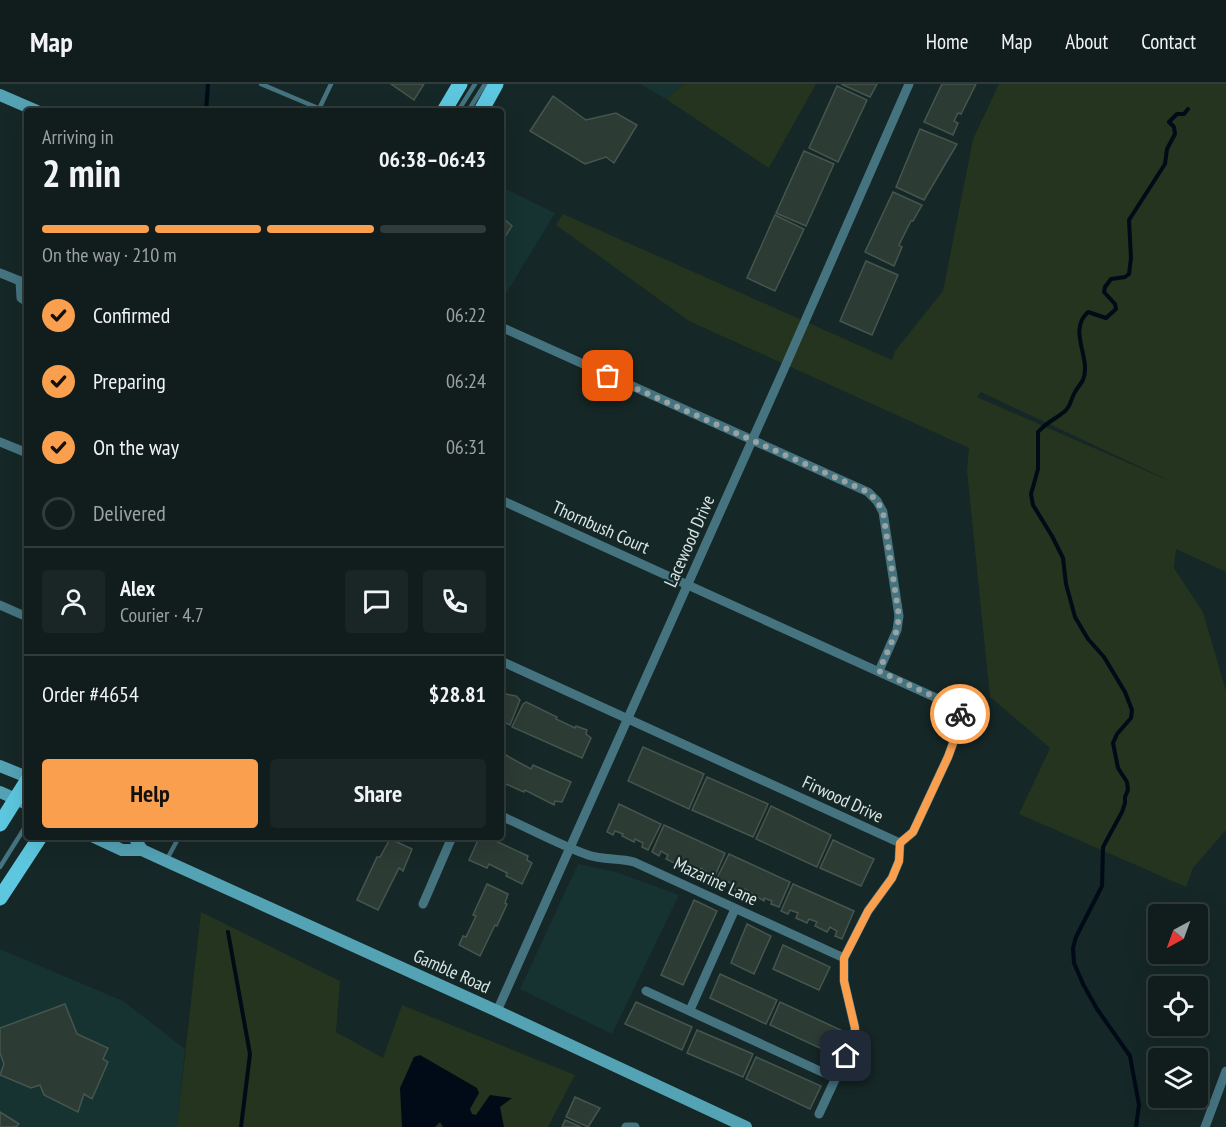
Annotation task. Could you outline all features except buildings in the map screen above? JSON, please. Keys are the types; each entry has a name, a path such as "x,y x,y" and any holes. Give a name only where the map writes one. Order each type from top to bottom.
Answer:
{"main road":[{"path":"446,108 460,84"},
{"path":"483,108 496,84"},
{"path":"0,95 30,108"},
{"path":"0,766 24,778"},
{"path":"0,792 22,802 0,824"},
{"path":"0,898 38,840"},
{"name":"Gamble Road","path":"100,840 122,850 142,850 746,1127"},
{"path":"136,840 142,850"}],"street":[{"name":"Lacewood Drive","path":"497,1011 909,84"},
{"path":"0,273 23,279 21,298 24,300"},
{"path":"504,328 868,492 883,512 899,616 897,630 879,671"},
{"path":"0,442 24,452"},
{"name":"Thornbush Court","path":"504,501 687,585"},
{"path":"687,585 879,671 954,706 960,712 959,727 948,757 913,832 900,843 899,861 892,878 868,911 844,958 844,981 855,1028 854,1041 819,1114"},
{"path":"0,605 24,616"},
{"name":"Firwood Drive","path":"504,662 900,843"},
{"name":"Mazarine Lane","path":"504,817 598,858 634,862 844,958"},
{"path":"423,904 451,840"},
{"path":"690,1010 735,909"},
{"path":"646,991 836,1078"},
{"path":"1205,1127 1226,1071"},
{"path":"626,1127 635,1127"}],"lane":[{"path":"261,84 317,108"},
{"path":"319,108 331,84"},
{"path":"460,108 475,84"},
{"path":"470,108 485,84"},
{"path":"0,867 24,829"},
{"path":"166,861 177,840"}],"shaded area":[{"path":"640,84 684,84 666,99"},
{"path":"504,188 555,213 504,297"},
{"path":"578,864 616,872 679,895 612,1034 520,989"},
{"path":"0,949 123,1001 185,1049 177,1127 0,1127"},
{"path":"420,1055 477,1088 479,1093 470,1109 472,1114 476,1115 490,1095 512,1098 500,1107 504,1127 443,1127 440,1122 435,1127 402,1127 400,1088 414,1057"}],"green space":[{"path":"684,84 816,84 769,168 666,99"},
{"path":"999,84 1226,84 1226,572 1176,549 1174,568 1203,612 1226,691 1226,830 1193,868 1186,887 1019,814 1050,748 990,697 967,471 969,448 689,321 556,225 563,214 892,360 895,351 943,291 973,139","holes":["981,392 1165,479 977,397"]},
{"path":"201,912 340,981 336,1032 383,1058 402,1005 575,1075 548,1127 177,1127"}],"waterway":[{"path":"206,108 208,84"},
{"path":"1136,1127 1139,1105 1130,1056 1097,1009 1083,984 1074,963 1073,948 1076,937 1102,886 1103,847 1125,803 1127,782 1118,768 1113,743 1117,734 1131,718 1132,710 1125,692 1104,657 1088,639 1075,617 1066,584 1063,558 1033,505 1031,494 1038,469 1038,432 1066,410 1083,380 1085,363 1080,336 1082,319 1088,312 1106,318 1116,309 1115,304 1104,292 1111,279 1125,277 1129,274 1131,258 1129,220 1165,164 1167,149 1175,134 1174,127 1169,122 1177,114 1184,114 1188,109"},
{"path":"228,932 250,1054 241,1127"}],"way so far":[{"path":"608,376 868,492 883,512 899,616 897,630 879,671 954,706 960,714"}],"route":[{"path":"846,1056 854,1041 855,1028 844,981 844,958 868,911 892,878 899,861 900,843 913,832 948,757 959,727 960,714"}]}
